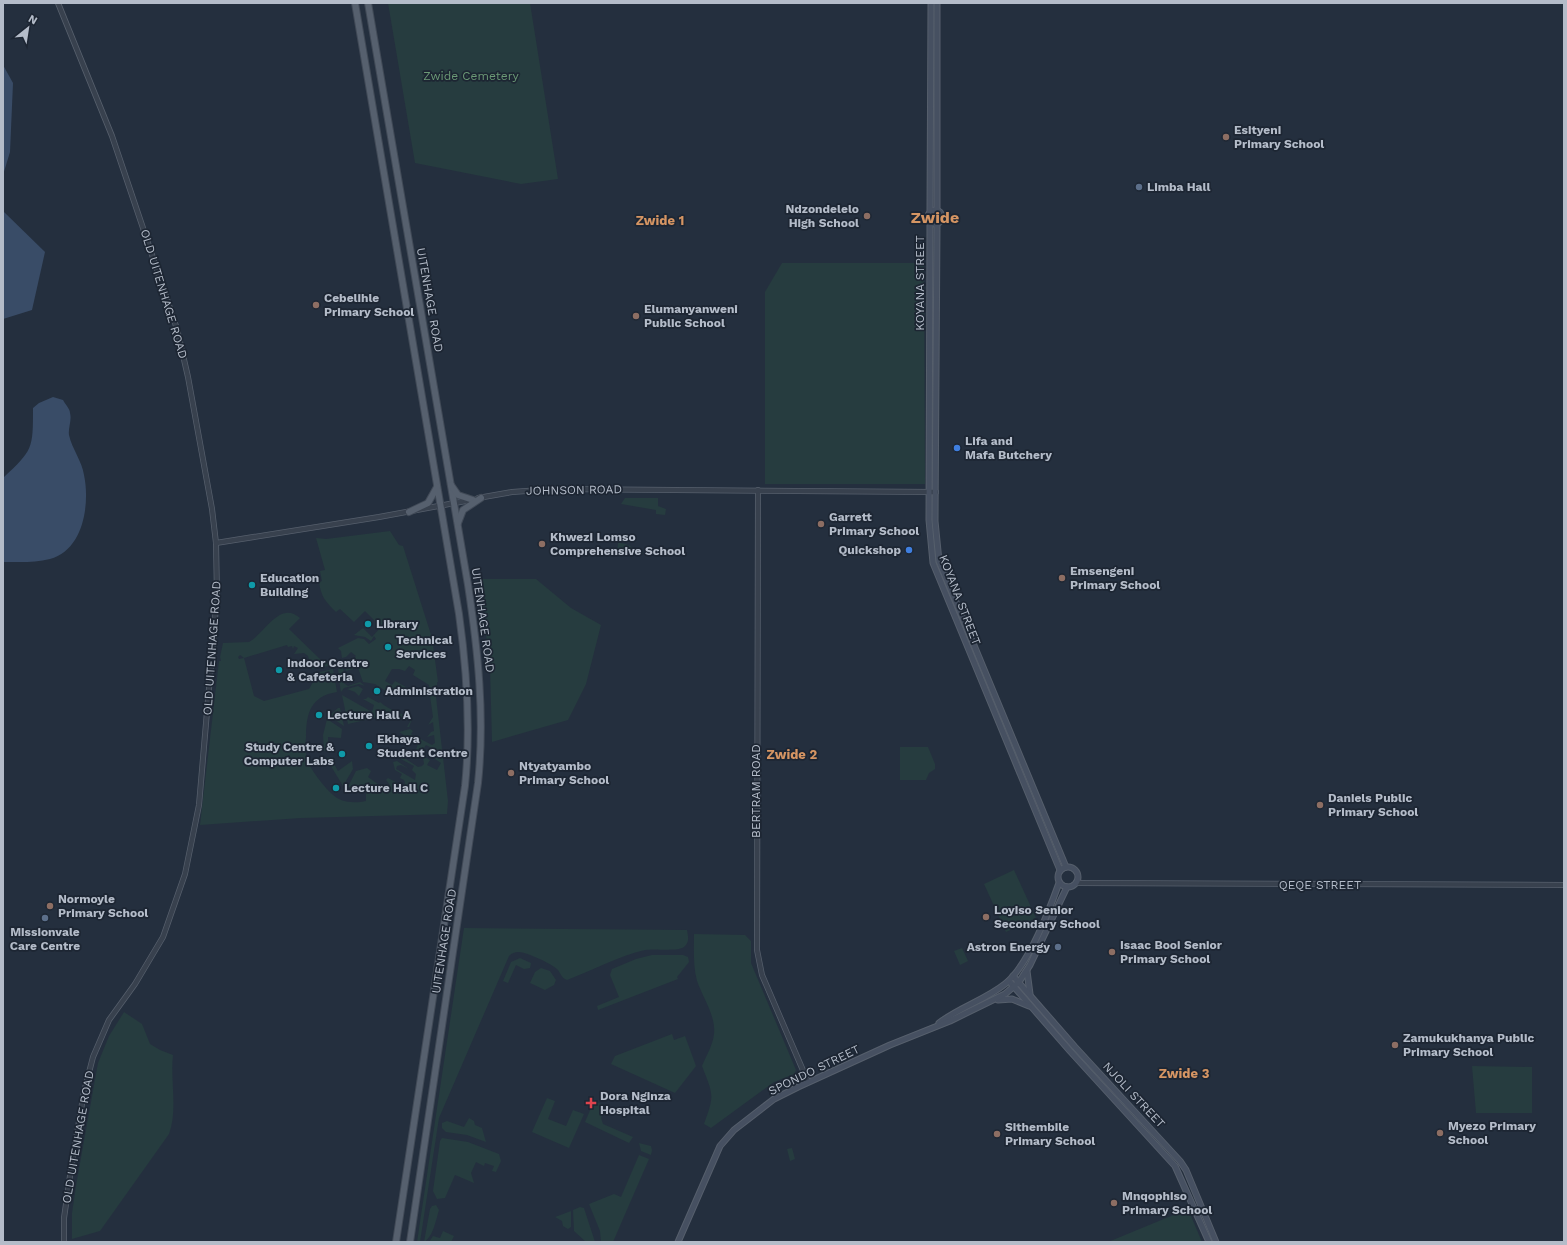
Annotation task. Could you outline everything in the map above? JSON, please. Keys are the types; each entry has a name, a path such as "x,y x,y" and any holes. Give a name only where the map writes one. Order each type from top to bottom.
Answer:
{"main road":[{"name":"UITENHAGE ROAD","path":"356,3 465,657 468,702 467,761 396,1242"},
{"name":"UITENHAGE ROAD","path":"368,3 478,652 481,704 481,750 471,836 410,1242"},
{"name":"KOYANA STREET","path":"931,3 930,211 928,216 930,222 930,544 936,571 1060,870"},
{"name":"KOYANA STREET","path":"937,3 937,210 943,216 941,221 937,224 936,544 942,571 1066,867"},
{"path":"930,211 937,210"},
{"name":"KOYANA STREET","path":"930,222 937,224"},
{"path":"449,482 458,495 473,500"},
{"path":"408,512 428,503 437,487"},
{"path":"457,525 463,510 482,498"},
{"path":"1066,867 1071,867 1078,876 1076,883 1067,887 1060,883 1057,876 1060,870 1066,867"},
{"name":"SPONDO STREET","path":"937,1025 1009,981 1014,976 1033,943 1060,883"},
{"name":"SPONDO STREET","path":"678,1242 717,1152 727,1137 774,1099 808,1082 996,1000 1014,987 1027,970 1067,887"},
{"path":"1027,970 1030,996"},
{"name":"NJOLI STREET","path":"1014,976 1030,996 1184,1166 1216,1242"},
{"name":"NJOLI STREET","path":"1009,981 1175,1166 1210,1242"},
{"path":"996,1000 1012,999 1032,1008"}],"street":[{"name":"OLD UITENHAGE ROAD","path":"58,3 112,136 178,329 206,472 216,543 217,595 215,638 202,777 191,846 180,890 163,937 146,968 109,1020 93,1057 84,1092 69,1184 64,1218 64,1242"},
{"name":"JOHNSON ROAD","path":"216,543 408,512 512,492 555,489 936,492"},
{"name":"BERTRAM ROAD","path":"758,490 757,950 762,975 808,1082"},
{"name":"QEQE STREET","path":"1076,883 1564,885"}],"green space":[{"name":"Zwide Cemetery","path":"388,3 530,3 558,179 521,184 415,163"},
{"path":"782,263 924,263 925,484 765,484 765,292"},
{"path":"625,498 658,498 658,506 666,509 665,515 656,514 656,510 621,504"},
{"path":"390,531 399,545 403,546 432,638 438,682 437,688 435,688 448,801 447,814 301,818 200,825 219,661 221,661 220,657 223,643 249,642 279,615 293,613 300,618 289,629 324,663 334,661 336,663 334,665 312,669 308,656 304,653 294,654 298,648 294,646 293,649 292,646 288,647 287,645 244,658 254,696 264,701 309,689 316,677 315,673 333,669 337,692 321,697 316,702 309,713 306,728 305,746 307,758 321,782 335,796 342,800 359,802 366,801 366,788 348,787 356,771 367,768 371,771 368,777 382,787 388,788 390,785 386,780 388,778 403,786 405,783 404,780 400,778 402,774 395,770 393,762 397,761 409,769 401,765 397,766 396,769 415,780 416,774 412,770 414,766 399,758 397,753 418,767 424,764 423,757 415,752 418,744 399,732 410,729 413,731 411,734 432,745 435,743 434,735 427,737 434,731 433,722 428,725 433,717 430,696 426,697 430,692 429,685 413,675 415,670 409,666 405,671 392,669 385,681 392,685 395,681 406,687 398,695 402,689 397,686 393,692 389,693 375,684 363,682 358,668 346,671 345,667 356,656 351,652 346,657 342,658 341,651 338,648 358,638 364,639 369,644 376,639 374,636 371,641 365,637 354,635 363,628 372,637 381,627 365,611 354,622 340,609 336,612 324,599 319,582 322,581 320,571 325,570 316,538 326,539","holes":["240,655 244,658 239,659 238,657","426,745 436,748 437,754 435,759 441,763 437,770 427,765 430,760 420,754"]},
{"path":"618,543 626,544 637,550 643,551 643,554 617,554"},
{"path":"479,579 536,579 571,608 601,625 586,684 568,720 492,742 490,667"},
{"path":"338,668 343,668 346,682 339,677"},
{"path":"339,680 348,686 360,682 365,686 359,684 344,688 341,692"},
{"path":"358,686 363,689 359,696 355,692 347,689"},
{"path":"342,695 372,712 374,705 363,699 368,697 379,703 380,702 412,719 409,727 407,727 411,720 405,716 403,719 393,712 386,715 386,718 383,716 348,724"},
{"path":"340,708 344,726 329,716"},
{"path":"327,719 342,729 341,738 328,737 328,750 324,751 323,735"},
{"path":"900,747 928,747 935,764 935,769 929,773 926,780 900,780"},
{"path":"330,757 338,771 352,761 353,769 343,786 326,758"},
{"path":"1014,870 1036,918 1006,932 984,884"},
{"path":"464,928 687,930 688,939 684,947 671,950 645,950 616,959 567,980 563,978 554,967 532,956 518,952 509,956 439,1118 420,1242 417,1242"},
{"path":"694,934 745,935 751,941 751,963 796,1070 794,1074 774,1082 711,1128 704,1124 710,1106 711,1095 702,1066 712,1042 714,1027 711,1014 697,981 694,958"},
{"path":"962,948 968,961 960,965 954,951"},
{"path":"652,955 683,955 688,957 689,962 677,977 678,979 598,1010 597,1006 619,997 610,975 612,969 636,959"},
{"path":"520,958 531,963 530,968 524,969 516,965 508,983 503,981 511,962"},
{"path":"541,968 550,971 556,980 554,985 545,990 530,983 535,972"},
{"path":"124,1012 142,1024 150,1044 173,1055 172,1124 169,1134 100,1231 72,1239 72,1213 98,1063 109,1036"},
{"path":"672,1034 674,1040 685,1036 696,1066 675,1093 611,1064 615,1056"},
{"path":"1472,1066 1532,1067 1532,1113 1476,1113"},
{"path":"547,1098 555,1101 548,1119 566,1126 573,1110 584,1114 569,1148 532,1132"},
{"path":"594,1101 606,1106 601,1118 603,1124 633,1137 629,1143 585,1122"},
{"path":"469,1118 474,1121 475,1125 482,1128 486,1142 467,1135 446,1132 442,1128 442,1123 447,1121 464,1127"},
{"path":"442,1138 468,1142 499,1154 501,1161 496,1172 492,1171 494,1166 485,1163 484,1166 476,1162 471,1173 474,1183 455,1175 445,1198 437,1199 433,1191 440,1141"},
{"path":"639,1143 651,1146 651,1155 641,1151"},
{"path":"792,1148 795,1159 790,1161 787,1149"},
{"path":"639,1155 649,1159 613,1242 601,1242 600,1231 589,1204 614,1194 621,1197"},
{"path":"436,1205 439,1210 435,1223 430,1236 424,1242 430,1209 432,1206"},
{"path":"580,1207 584,1208 595,1242 586,1242 574,1231 573,1210"},
{"path":"1188,1209 1202,1242 1108,1242"},
{"path":"571,1211 571,1227 568,1229 563,1226 562,1221 555,1217"},
{"path":"443,1231 454,1236 451,1242 429,1242 433,1236 440,1238"}],"water":[{"path":"3,65 13,83 10,152 3,175"},
{"path":"3,211 45,252 32,310 3,319"},
{"path":"53,397 63,400 70,411 71,418 69,435 83,470 86,486 85,512 82,524 77,536 70,546 61,554 50,559 39,561 4,562 3,478 20,461 29,448 33,432 33,408 39,403"}],"place":[{"name":"Esityeni Primary School","path":"1226,137"},
{"name":"Limba Hall","path":"1139,187"},
{"name":"Ndzondelelo High School","path":"867,216"},
{"name":"Cebelihle Primary School","path":"316,305"},
{"name":"Elumanyanweni Public School","path":"636,316"},
{"name":"Lifa and Mafa Butchery","path":"957,448"},
{"name":"Garrett Primary School","path":"821,524"},
{"name":"Khwezi Lomso Comprehensive School","path":"542,544"},
{"name":"Quickshop","path":"909,550"},
{"name":"Emsengeni Primary School","path":"1062,578"},
{"name":"Education Building","path":"252,585"},
{"name":"Library","path":"368,624"},
{"name":"Technical Services","path":"388,647"},
{"name":"Indoor Centre & Cafeteria","path":"279,670"},
{"name":"Administration","path":"377,691"},
{"name":"Lecture Hall A","path":"319,715"},
{"name":"Ekhaya Student Centre","path":"369,746"},
{"name":"Study Centre & Computer Labs","path":"342,754"},
{"name":"Ntyatyambo Primary School","path":"511,773"},
{"name":"Lecture Hall C","path":"336,788"},
{"name":"Daniels Public Primary School","path":"1320,805"},
{"name":"Normoyle Primary School","path":"50,906"},
{"name":"Loyiso Senior Secondary School","path":"986,917"},
{"name":"Missionvale Care Centre","path":"45,918"},
{"name":"Astron Energy","path":"1058,947"},
{"name":"Isaac Booi Senior Primary School","path":"1112,952"},
{"name":"Zamukukhanya Public Primary School","path":"1395,1045"},
{"name":"Dora Nginza Hospital","path":"591,1103"},
{"name":"Myezo Primary School","path":"1440,1133"},
{"name":"Sithembile Primary School","path":"997,1134"},
{"name":"Mnqophiso Primary School","path":"1114,1203"}],"district":[{"name":"Zwide","path":"935,217"},
{"name":"Zwide 1","path":"660,220"},
{"name":"Zwide 2","path":"792,754"},
{"name":"Zwide 3","path":"1184,1073"}]}
